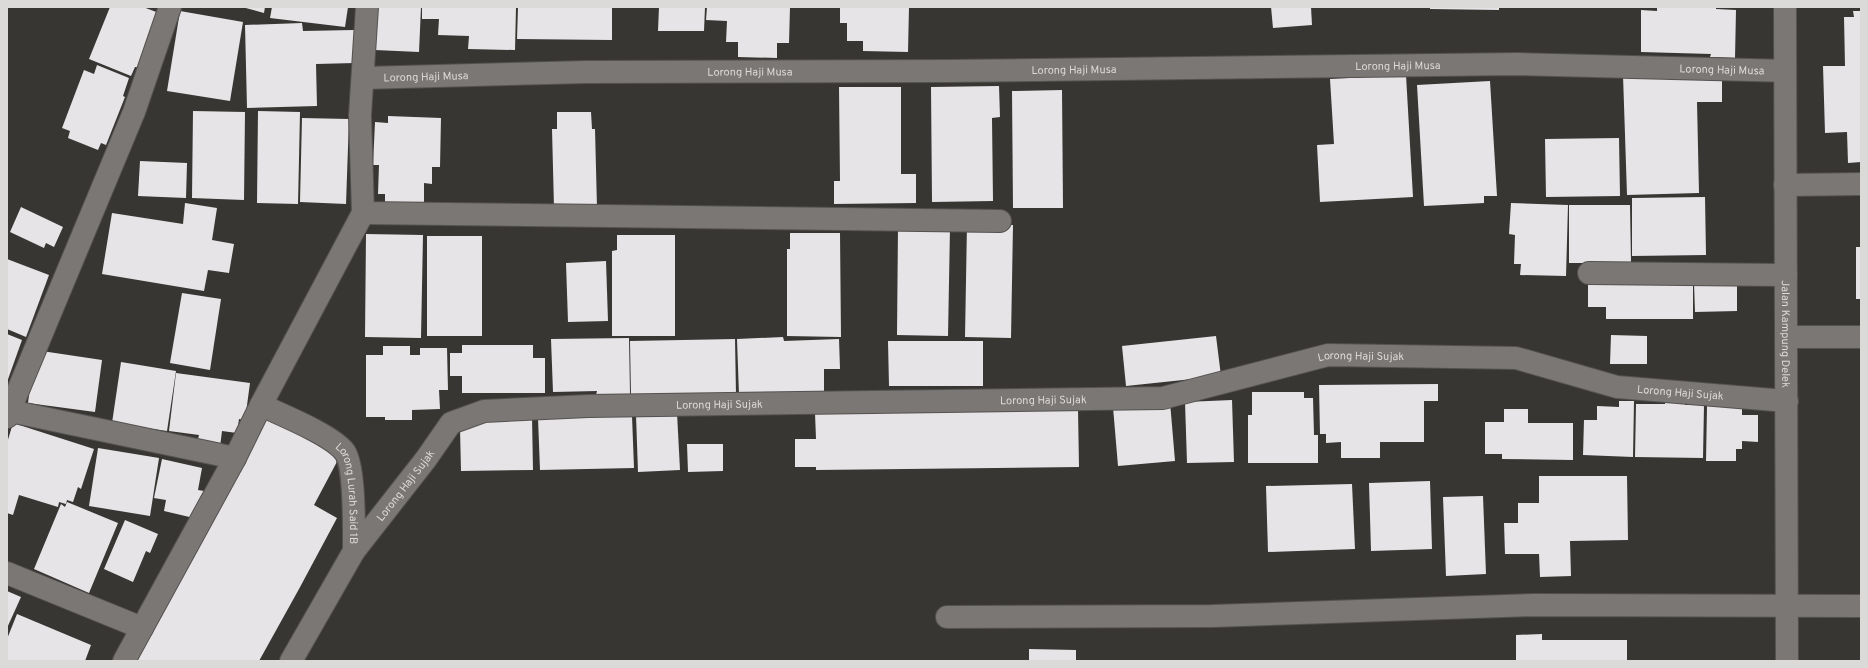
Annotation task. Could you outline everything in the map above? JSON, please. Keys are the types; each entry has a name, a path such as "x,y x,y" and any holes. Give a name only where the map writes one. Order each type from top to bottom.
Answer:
{"street":[{"path":"170,7 134,112 8,414 235,458"},
{"path":"124,661 235,458 261,405 363,213 360,115 364,78 367,7"},
{"name":"Jalan Kampung Delek","path":"1785,7 1787,661"},
{"name":"Lorong Haji Musa","path":"364,78 594,72 948,71 1518,64 1785,71"},
{"path":"1786,185 1861,184"},
{"path":"363,213 1000,221"},
{"path":"1589,273 1786,275"},
{"path":"1787,337 1861,337"},
{"name":"Lorong Haji Sujak","path":"354,551 426,459 451,423 484,411 588,406 1163,398 1328,355 1516,358 1617,386 1787,401"},
{"name":"Lorong Lurah Said 1B","path":"261,405 324,436 345,451 352,477 354,551 291,661"},
{"path":"7,573 142,628"},
{"path":"947,617 1212,616 1534,605 1788,607 1861,606"}],"building":[{"path":"110,7 143,7 159,13 138,67 135,67 131,76 89,59"},
{"path":"242,7 265,7 264,13"},
{"path":"272,7 348,7 345,27 270,18"},
{"path":"376,7 421,7 419,52 375,50"},
{"path":"422,7 516,7 515,50 468,49 469,36 438,35 439,19 422,19"},
{"path":"518,7 612,7 612,40 517,39"},
{"path":"659,7 705,7 704,31 658,31"},
{"path":"707,7 790,7 789,43 777,43 777,58 738,57 738,42 726,42 727,21 706,20"},
{"path":"840,7 909,7 908,52 863,51 863,41 847,41 847,23 840,23"},
{"path":"1271,7 1311,7 1312,25 1273,28"},
{"path":"1430,7 1499,7 1499,10 1430,9"},
{"path":"1657,7 1716,7 1716,9 1736,10 1735,58 1710,57 1711,54 1641,52 1641,10 1657,11"},
{"path":"180,11 243,22 230,101 167,91"},
{"path":"1853,11 1861,11 1861,162 1848,163 1847,132 1825,133 1823,66 1845,66 1844,17 1854,17"},
{"path":"302,23 303,31 354,30 355,63 316,64 317,106 247,108 245,25"},
{"path":"97,65 129,78 123,96 125,97 106,145 101,143 98,150 68,138 70,131 62,128 84,70 94,74"},
{"path":"1406,75 1413,197 1320,202 1317,145 1334,144 1330,79"},
{"path":"1623,75 1722,77 1722,102 1697,102 1699,193 1627,195"},
{"path":"1490,81 1497,196 1484,196 1484,203 1424,206 1417,85"},
{"path":"999,86 1000,117 992,118 993,201 932,202 931,87"},
{"path":"839,87 901,87 901,174 916,174 916,203 834,204 834,181 840,181"},
{"path":"1062,90 1063,208 1013,208 1012,91"},
{"path":"193,111 245,112 244,200 192,198"},
{"path":"258,111 300,112 298,204 257,203"},
{"path":"557,112 591,112 592,129 595,129 597,208 554,208 552,129 557,129"},
{"path":"388,116 441,118 440,167 432,167 432,184 424,183 424,206 385,205 385,194 378,194 379,165 373,165 375,122 388,123"},
{"path":"302,118 349,119 346,204 300,202"},
{"path":"1619,138 1620,196 1546,197 1545,139"},
{"path":"140,161 187,163 186,198 138,196"},
{"path":"1705,197 1706,255 1632,256 1632,198"},
{"path":"185,203 217,208 212,240 234,244 229,273 208,270 204,291 102,274 112,213 183,224"},
{"path":"1511,203 1568,205 1566,276 1520,275 1521,264 1514,264 1515,235 1509,234"},
{"path":"1569,205 1630,205 1631,263 1569,263"},
{"path":"21,207 63,227 54,247 46,243 44,248 10,232"},
{"path":"967,224 1013,225 1011,338 965,337"},
{"path":"898,227 950,228 948,336 897,335"},
{"path":"790,233 840,233 841,337 787,336 787,249 790,249"},
{"path":"366,234 423,235 421,338 365,337"},
{"path":"617,235 675,235 675,336 612,336 612,251 617,250"},
{"path":"427,236 482,236 482,336 427,336"},
{"path":"1856,247 1861,247 1861,299 1856,299"},
{"path":"7,259 49,275 26,337 7,329"},
{"path":"606,261 608,321 568,322 566,263"},
{"path":"1588,279 1693,280 1693,319 1606,319 1606,307 1588,307"},
{"path":"1737,282 1737,311 1695,312 1694,283"},
{"path":"182,293 221,299 210,370 170,363"},
{"path":"7,334 22,340 7,382"},
{"path":"1611,335 1647,336 1647,364 1610,364"},
{"path":"1216,336 1221,376 1126,386 1122,346"},
{"path":"783,337 784,341 839,339 840,369 824,369 824,393 739,395 737,339"},
{"path":"629,338 630,394 596,395 597,391 553,392 551,339"},
{"path":"735,339 736,395 631,396 630,341"},
{"path":"888,341 983,341 983,386 889,386"},
{"path":"462,345 533,345 533,358 545,358 545,393 462,393 462,376 450,376 450,353 462,353"},
{"path":"383,346 410,346 410,355 420,355 420,348 447,348 448,390 439,390 440,409 412,410 412,420 385,420 385,417 366,417 366,355 383,355"},
{"path":"35,350 102,360 95,412 28,403"},
{"path":"121,362 176,371 167,431 112,423"},
{"path":"176,373 250,383 245,420 239,419 237,433 222,431 220,447 197,443 199,435 169,431"},
{"path":"1438,384 1438,401 1424,401 1424,442 1380,442 1380,458 1341,458 1341,442 1326,443 1326,434 1320,434 1319,385"},
{"path":"1252,392 1304,392 1304,398 1313,398 1314,435 1318,435 1318,463 1248,463 1248,415 1252,415"},
{"path":"1665,397 1685,398 1685,405 1704,405 1703,458 1635,457 1636,404 1665,404"},
{"path":"1232,400 1234,462 1187,463 1185,402"},
{"path":"1619,401 1634,401 1633,457 1583,455 1584,420 1597,420 1597,406 1619,407"},
{"path":"1170,402 1175,461 1118,466 1113,407"},
{"path":"1707,406 1742,407 1742,415 1758,415 1758,442 1742,441 1742,449 1736,449 1736,461 1706,461"},
{"path":"1078,409 1079,467 816,470 816,467 795,467 795,439 816,439 815,413"},
{"path":"1504,409 1528,409 1528,423 1573,423 1573,460 1502,459 1502,454 1485,454 1485,422 1504,422"},
{"path":"677,413 680,470 638,472 636,415"},
{"path":"267,415 340,456 314,505 337,518 299,589 259,661 133,661"},
{"path":"632,416 634,468 540,470 538,418"},
{"path":"532,417 533,470 461,471 460,428 474,418"},
{"path":"13,423 94,449 81,489 78,487 73,502 67,500 66,504 59,502 58,507 19,495 13,515 7,513 7,443"},
{"path":"687,444 723,444 723,471 688,472"},
{"path":"98,448 159,458 150,516 89,506"},
{"path":"162,459 202,468 198,490 204,491 198,519 164,511 166,500 154,498"},
{"path":"1539,476 1627,476 1628,540 1570,541 1571,576 1540,577 1539,554 1505,554 1504,523 1518,523 1518,503 1539,503"},
{"path":"1430,481 1432,549 1371,551 1369,483"},
{"path":"1352,484 1355,549 1268,552 1266,486"},
{"path":"1483,496 1486,574 1446,576 1443,497"},
{"path":"67,502 118,523 89,593 34,569 61,504 65,507"},
{"path":"125,520 158,534 150,553 146,551 133,582 104,569"},
{"path":"7,591 21,597 7,628"},
{"path":"17,614 91,645 85,661 7,661 7,639"},
{"path":"1542,634 1542,640 1627,640 1627,661 1516,661 1516,635"},
{"path":"1029,649 1076,650 1076,661 1029,661"}]}
